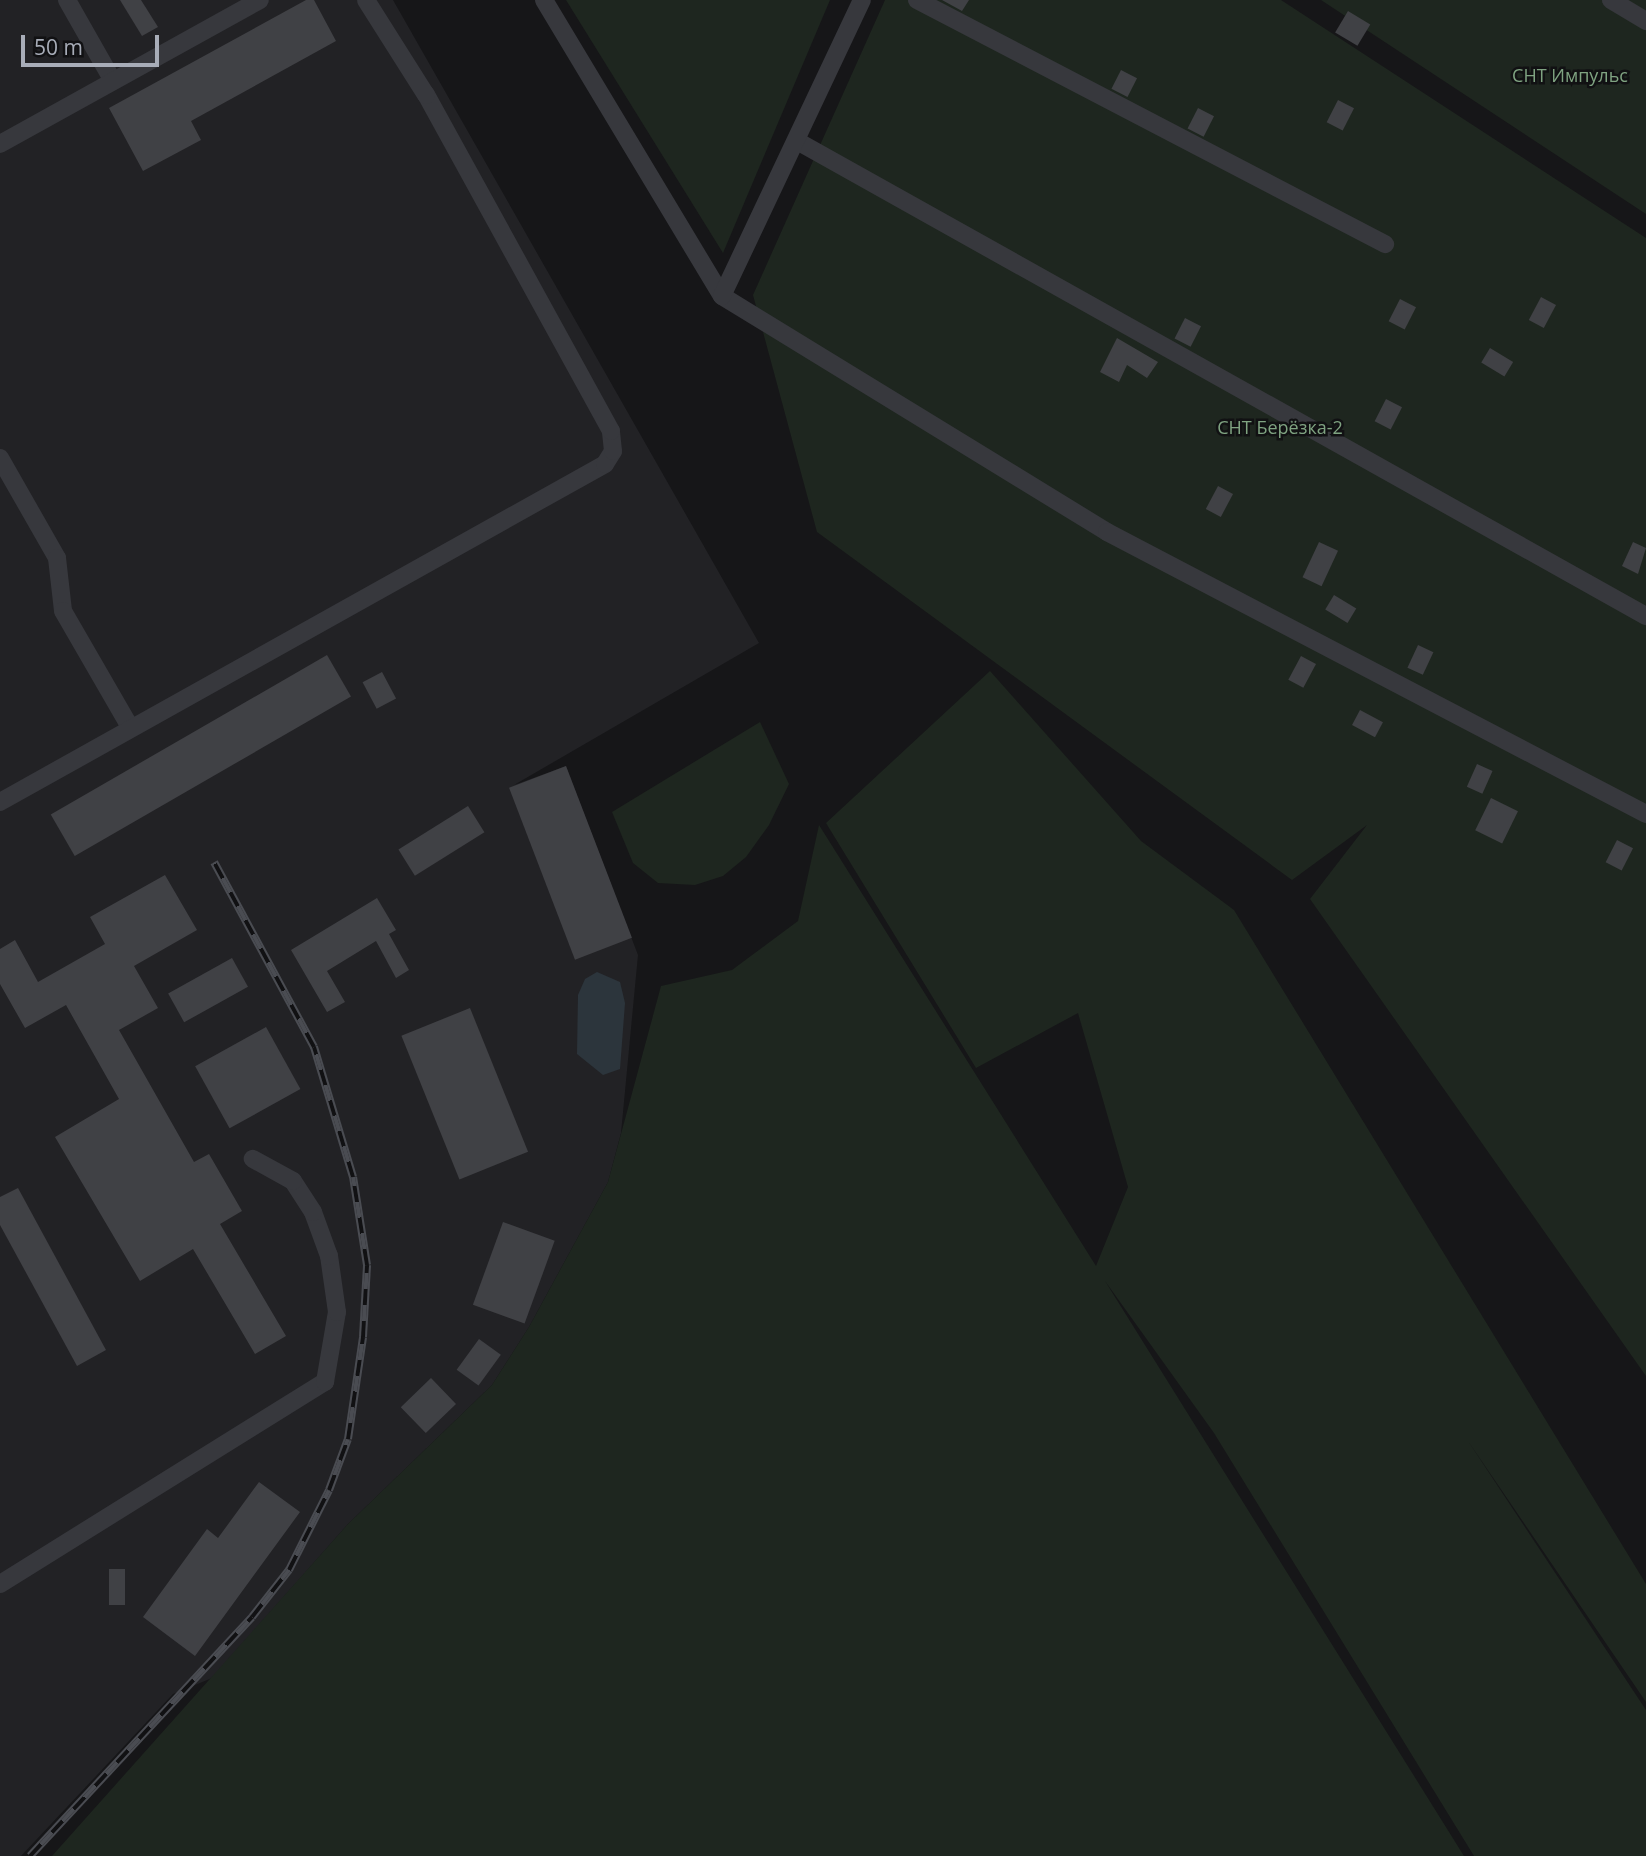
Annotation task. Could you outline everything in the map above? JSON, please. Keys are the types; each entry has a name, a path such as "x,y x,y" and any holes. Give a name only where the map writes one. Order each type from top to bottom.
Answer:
{"lane":[{"path":"67,0 113,81"},
{"path":"2,138 260,0"},
{"path":"0,802 605,464 613,451 611,431 426,95 366,0"},
{"path":"544,0 722,296 1107,532 1646,814"},
{"path":"722,296 862,0"},
{"path":"917,0 1385,244"},
{"path":"1611,0 1646,20"},
{"path":"797,141 1646,616"},
{"path":"0,458 57,558 63,611 130,727"},
{"path":"0,1584 227,1447 326,1382 337,1312 329,1256 313,1212 293,1181 253,1159"},
{"path":"227,1447 237,1430"}],"shaded area":[{"path":"0,0 393,0 759,643 514,785 566,766 638,955 621,1133 608,1182 529,1327 492,1385 348,1524 212,1678 173,1694 21,1856 0,1856"},
{"path":"597,972 620,982 625,1003 620,1069 603,1075 577,1054 578,995 585,979"}],"green space":[{"path":"566,0 830,0 723,253"},
{"name":"СНТ Берёзка-2","path":"885,0 1281,0 1646,238 1646,1376 1310,899 1367,825 1292,880 817,532 753,295"},
{"name":"СНТ Импульс","path":"1321,0 1646,0 1646,214"},
{"path":"990,671 1141,841 1234,910 1646,1584 1646,1702 1468,1441 1646,1710 1646,1856 1474,1856 1214,1433 1105,1281 1464,1856 52,1856 348,1524 492,1385 529,1327 608,1182 661,986 732,970 798,921 819,825 1096,1266 1128,1187 1078,1013 976,1068 826,823"},
{"path":"760,722 789,784 769,825 746,857 723,876 695,885 658,883 633,863 612,812"}],"building":[{"path":"120,0 141,0 158,27 142,36"},
{"path":"306,0 314,0 336,41 191,121 201,140 143,171 109,108"},
{"path":"942,0 969,0 962,11"},
{"path":"1348,11 1370,24 1357,46 1335,32"},
{"path":"1121,70 1137,78 1128,97 1111,89"},
{"path":"1338,100 1354,108 1343,130 1327,122"},
{"path":"1198,108 1214,116 1204,137 1188,128"},
{"path":"1541,297 1556,305 1544,328 1529,320"},
{"path":"1400,299 1416,307 1405,329 1389,321"},
{"path":"1185,318 1201,326 1191,347 1175,338"},
{"path":"1117,338 1158,362 1147,378 1127,365 1119,382 1100,372"},
{"path":"1490,348 1513,362 1504,376 1481,363"},
{"path":"1386,399 1402,407 1391,429 1375,421"},
{"path":"1218,486 1233,494 1221,517 1206,509"},
{"path":"1319,542 1338,551 1322,586 1303,577"},
{"path":"1633,542 1646,548 1638,574 1622,566"},
{"path":"1334,595 1356,608 1348,623 1325,610"},
{"path":"1418,645 1433,652 1423,675 1407,668"},
{"path":"327,655 351,697 75,856 51,814"},
{"path":"1301,656 1316,664 1303,688 1288,680"},
{"path":"382,672 396,698 377,709 363,682"},
{"path":"1360,710 1383,722 1375,737 1352,725"},
{"path":"1477,764 1493,771 1482,794 1467,787"},
{"path":"566,766 632,938 575,960 509,788"},
{"path":"1491,798 1518,811 1502,844 1475,830"},
{"path":"468,806 484,832 415,876 398,849"},
{"path":"1617,840 1633,848 1622,870 1606,862"},
{"path":"165,875 197,930 134,966 158,1008 119,1030 194,1162 209,1154 242,1211 220,1224 286,1336 255,1354 193,1249 140,1281 55,1137 119,1099 66,1005 25,1028 0,984 0,949 15,940 38,982 105,944 90,917"},
{"path":"377,898 396,930 389,934 409,970 396,978 376,941 327,971 345,1002 327,1012 291,950"},
{"path":"232,958 248,987 184,1022 168,993"},
{"path":"470,1008 528,1152 459,1179 401,1036"},
{"path":"266,1027 300,1089 230,1128 195,1066"},
{"path":"18,1188 106,1350 77,1366 0,1225 0,1197"},
{"path":"503,1222 555,1241 525,1324 473,1305"},
{"path":"479,1339 501,1355 479,1386 457,1370"},
{"path":"431,1378 456,1404 426,1433 401,1407"},
{"path":"259,1482 300,1512 195,1656 143,1617 207,1529 218,1538"},
{"path":"109,1569 125,1569 125,1605 109,1605"}],"railway":[{"path":"30,1856 252,1617 289,1570 329,1490 348,1439 363,1337 367,1265 353,1177 314,1047 214,862"}]}
